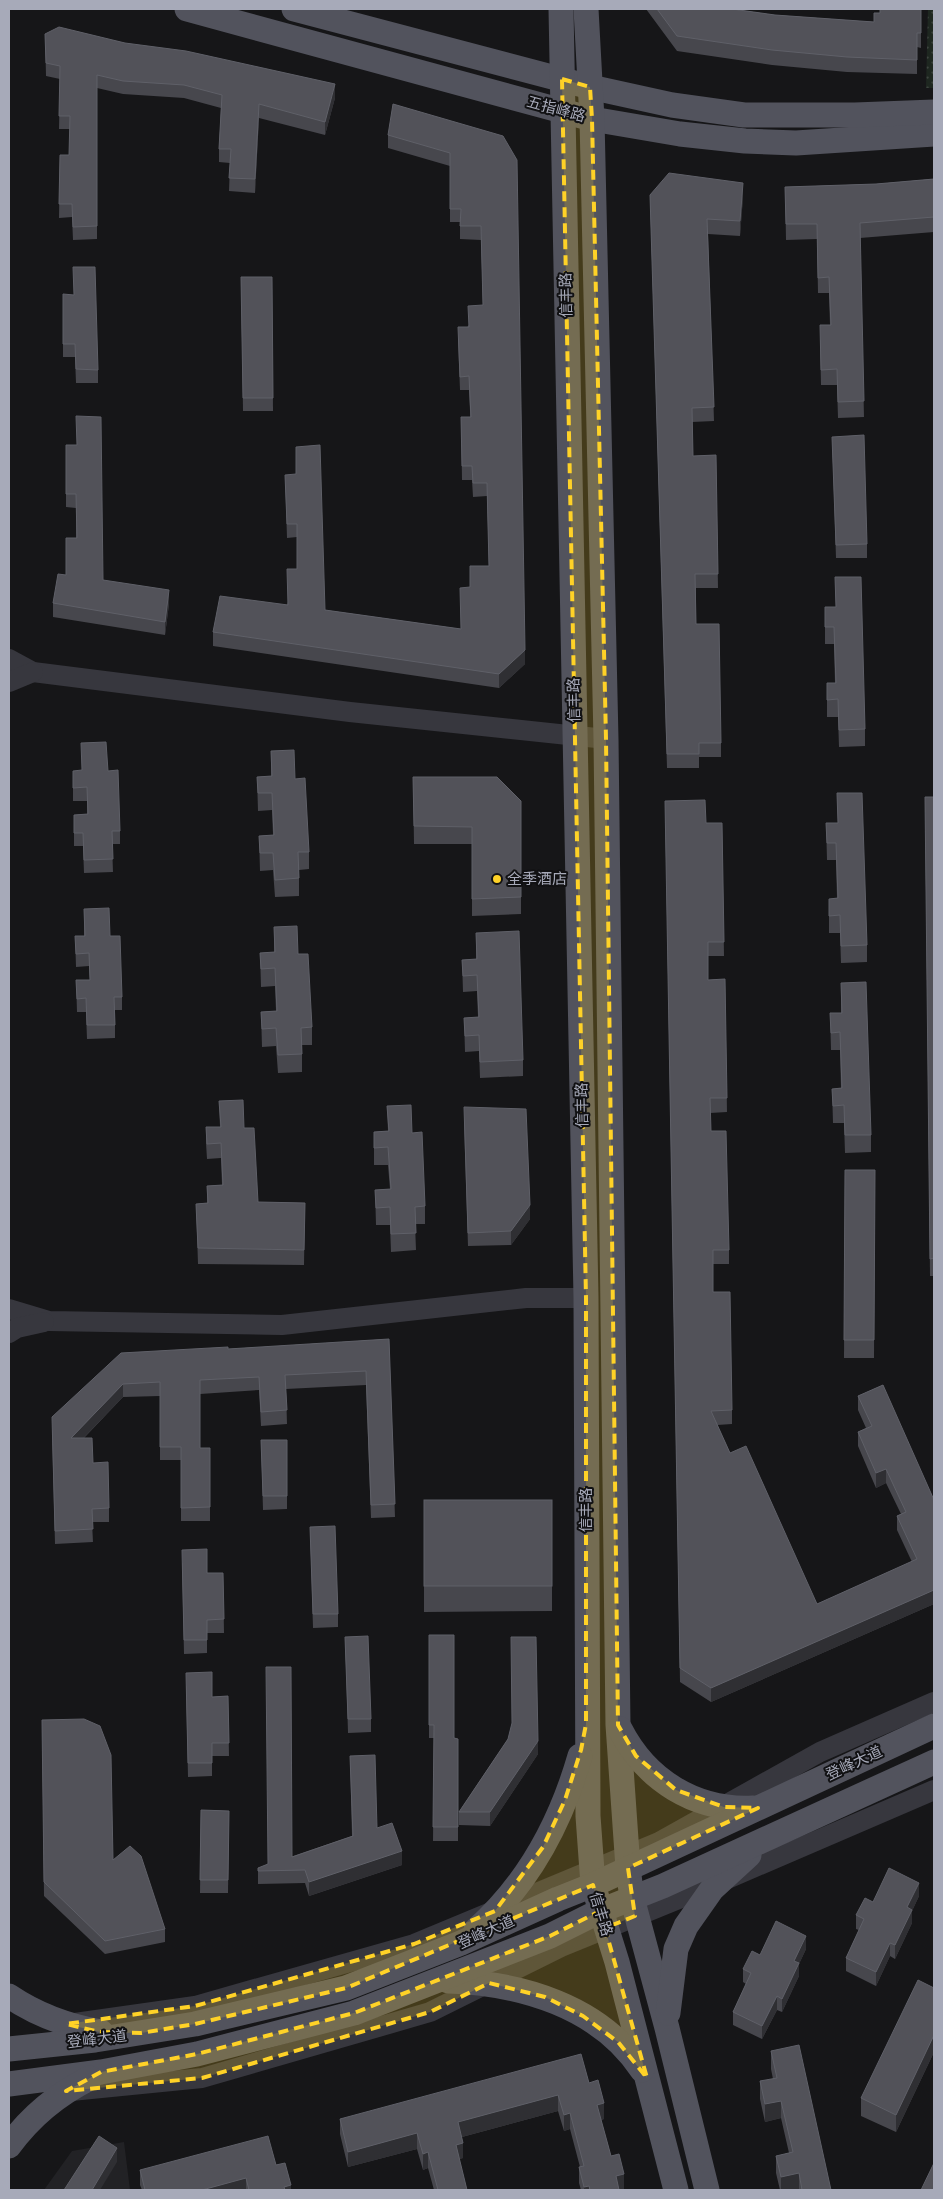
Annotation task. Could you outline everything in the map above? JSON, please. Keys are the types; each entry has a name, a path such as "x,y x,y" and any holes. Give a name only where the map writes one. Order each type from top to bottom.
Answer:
{"main road":[{"name":"五指峰路","path":"187,9 592,118 680,134 745,141 796,143 934,134"},
{"name":"五指峰路","path":"294,9 590,87 672,105 744,114 855,115 934,112"},
{"name":"信丰路","path":"561,9 586,1298 586,1724 588,1816 592,1878 617,1962 676,2190"},
{"name":"信丰路","path":"586,9 592,118 606,739 618,1725 627,1862 634,1907 667,2028 707,2190"},
{"path":"461,1943 495,1911 529,1868 555,1824 574,1775 586,1724"},
{"path":"618,1725 636,1756 661,1781 691,1798 723,1807 758,1808"},
{"name":"登峰大道","path":"9,2049 141,2033 195,2024 346,1988 461,1943 558,1899 592,1878 627,1862 678,1847 934,1726"},
{"name":"登峰大道","path":"9,2084 101,2072 197,2054 354,2014 550,1936 603,1920 634,1907 663,1886 934,1762"},
{"path":"667,2028 670,1987 676,1949 698,1907 718,1883 765,1839"},
{"path":"438,1980 489,1983 524,1990 545,1997 584,2016 618,2042 634,2058 647,2078"},
{"path":"9,1996 36,2012 66,2024 100,2032 141,2033"},
{"path":"9,2146 29,2122 66,2091 101,2072"}],"street":[{"path":"9,659 33,672 350,712 606,739"},
{"path":"9,682 33,672"},
{"path":"9,1333 18,1328 49,1321 282,1325 526,1298 586,1298"},
{"path":"9,1310 49,1321"},
{"path":"627,1862 659,1842 820,1752 934,1702"},
{"path":"634,1907 718,1883 934,1790"},
{"path":"66,2024 195,2006 414,1944 495,1911 592,1878"},
{"path":"66,2091 202,2078 430,2012 561,1947 603,1920"}],"highlighted area":[{"path":"562,79 590,87 592,119 606,739 618,1725 636,1756 676,1790 724,1807 758,1808 628,1868 635,1916 605,1928 647,2078 618,2042 583,2016 545,1997 489,1983 430,2012 202,2078 66,2091 101,2072 197,2054 354,2013 550,1936 600,1911 593,1885 346,1988 195,2024 141,2033 100,2032 66,2024 195,2006 414,1944 495,1911 543,1847 565,1800 581,1750 586,1724 586,1298"}],"shaded area":[{"path":"928,9 934,9 934,88 926,88"},
{"path":"124,2142 130,2190 44,2190 72,2151"}],"building":[{"path":"657,9 732,9 775,15 874,22 874,13 880,13 880,9 921,9 921,33 917,33 917,60 847,57 772,50 677,36"},
{"path":"59,27 125,43 186,51 335,84 325,122 259,104 255,179 229,178 231,149 219,149 222,95 184,85 123,81 97,75 97,226 73,227 72,204 59,204 60,155 69,155 70,116 59,116 60,66 46,63 45,34"},
{"path":"393,104 503,136 517,160 525,650 499,674 213,632 220,596 288,605 287,569 297,569 297,524 287,524 285,475 296,474 296,447 320,445 325,610 461,629 460,588 470,587 470,566 489,566 487,483 473,483 472,466 462,466 461,417 471,417 469,376 460,377 458,327 469,327 468,306 483,305 481,226 460,226 461,209 450,209 450,153 388,135"},
{"path":"669,173 743,183 740,221 707,219 714,407 692,408 693,456 716,455 718,574 695,574 696,624 719,624 721,743 699,743 699,754 667,754 650,195"},
{"path":"934,179 934,217 860,223 864,401 838,402 837,369 821,370 820,325 831,325 829,277 818,278 817,224 786,224 785,187 876,184"},
{"path":"73,267 95,267 98,370 76,369 75,344 63,344 63,294 74,295"},
{"path":"241,277 272,277 273,398 243,398"},
{"path":"76,416 101,417 103,580 169,590 165,622 53,603 58,574 66,575 66,538 77,538 76,494 66,494 66,445 77,445"},
{"path":"864,435 867,544 836,545 832,437"},
{"path":"835,577 861,577 865,729 839,730 838,699 827,700 827,683 836,683 834,627 825,627 825,607 836,607"},
{"path":"106,742 108,771 118,770 120,831 112,831 113,859 84,860 83,833 74,833 74,815 88,814 87,787 73,788 73,771 82,770 81,743"},
{"path":"294,750 295,779 305,778 309,852 298,852 299,878 275,880 273,853 260,853 259,836 274,835 272,793 258,793 257,777 272,776 271,751"},
{"name":"全季酒店","path":"413,777 497,777 521,801 521,897 472,899 472,827 414,826"},
{"path":"837,793 862,793 867,945 841,946 840,915 829,916 829,899 838,898 836,843 827,843 826,823 838,823"},
{"path":"925,797 934,797 934,1258 930,1259"},
{"path":"705,800 706,823 722,823 724,942 708,942 708,980 725,979 727,1098 710,1098 711,1131 726,1131 729,1250 713,1250 713,1292 730,1292 732,1410 711,1411 730,1453 746,1446 817,1604 917,1559 897,1516 906,1512 886,1469 876,1473 858,1432 872,1426 858,1396 883,1385 934,1500 934,1590 711,1688 680,1668 665,801"},
{"path":"109,908 110,936 120,936 122,997 114,997 115,1025 87,1025 86,998 77,999 76,980 90,980 89,953 76,954 75,936 85,936 84,909"},
{"path":"297,926 298,954 308,954 312,1027 301,1028 302,1054 278,1055 276,1028 262,1029 261,1012 277,1011 275,968 261,969 260,953 275,952 274,927"},
{"path":"519,931 523,1060 480,1062 479,1035 465,1036 464,1018 479,1017 477,975 463,976 462,960 477,959 476,933"},
{"path":"866,982 871,1135 845,1135 844,1105 833,1106 832,1089 842,1088 840,1032 831,1033 830,1013 842,1013 841,983"},
{"path":"243,1100 244,1128 254,1128 258,1202 305,1203 304,1250 198,1248 196,1204 208,1203 207,1186 223,1185 221,1143 207,1144 206,1127 221,1127 219,1101"},
{"path":"411,1105 412,1133 422,1132 425,1206 415,1207 416,1233 391,1234 390,1207 376,1208 375,1190 391,1189 388,1147 374,1148 374,1132 389,1131 387,1106"},
{"path":"464,1107 526,1109 530,1205 511,1231 468,1233"},
{"path":"845,1170 875,1170 874,1340 844,1340"},
{"path":"389,1339 395,1504 371,1505 366,1371 285,1375 287,1410 261,1412 259,1377 200,1380 200,1448 210,1448 210,1507 181,1508 181,1447 160,1447 160,1382 123,1384 71,1438 92,1438 93,1463 108,1462 109,1508 92,1509 93,1529 55,1531 52,1417 121,1353 228,1347 228,1349"},
{"path":"261,1440 287,1440 287,1496 263,1496"},
{"path":"424,1500 552,1500 552,1586 424,1586"},
{"path":"335,1526 338,1614 313,1614 310,1527"},
{"path":"207,1549 207,1573 223,1573 224,1619 207,1620 207,1640 184,1640 182,1550"},
{"path":"429,1635 454,1635 454,1738 458,1739 458,1827 433,1827 434,1725 429,1725"},
{"path":"368,1636 371,1719 348,1719 345,1637"},
{"path":"511,1637 536,1637 538,1741 490,1812 459,1812 508,1739 512,1723"},
{"path":"266,1667 291,1667 292,1857 353,1836 350,1756 375,1755 377,1828 392,1823 402,1851 309,1882 305,1870 258,1871 258,1868 268,1864"},
{"path":"212,1672 212,1697 228,1696 229,1743 212,1743 212,1763 188,1763 186,1673"},
{"path":"84,1719 100,1726 111,1755 113,1860 130,1846 141,1856 165,1929 105,1941 44,1882 42,1720"},
{"path":"201,1810 229,1811 228,1880 200,1880"},
{"path":"889,1868 919,1883 907,1907 912,1910 895,1945 890,1943 876,1972 846,1958 864,1919 856,1915 865,1898 873,1902"},
{"path":"776,1921 806,1936 794,1961 799,1963 782,1999 777,1996 762,2026 733,2012 751,1973 743,1969 752,1951 760,1955"},
{"path":"918,1980 934,1988 934,2035 896,2115 861,2098"},
{"path":"799,2045 831,2190 802,2190 799,2173 781,2177 776,2156 793,2152 781,2101 765,2104 760,2081 777,2078 771,2051"},
{"path":"581,2054 589,2083 598,2080 604,2103 597,2105 611,2156 619,2154 624,2174 616,2176 619,2190 590,2190 589,2186 584,2187 579,2167 584,2166 570,2113 564,2115 558,2095 458,2122 463,2143 456,2145 467,2190 438,2190 428,2152 423,2154 417,2133 348,2152 340,2119"},
{"path":"99,2136 117,2148 92,2190 64,2190"},
{"path":"268,2136 276,2165 285,2163 291,2185 284,2187 285,2190 249,2190 246,2178 202,2190 145,2190 140,2170"},
{"path":"934,2163 934,2190 921,2190"}],"place":[{"name":"全季酒店","path":"497,879"}]}
